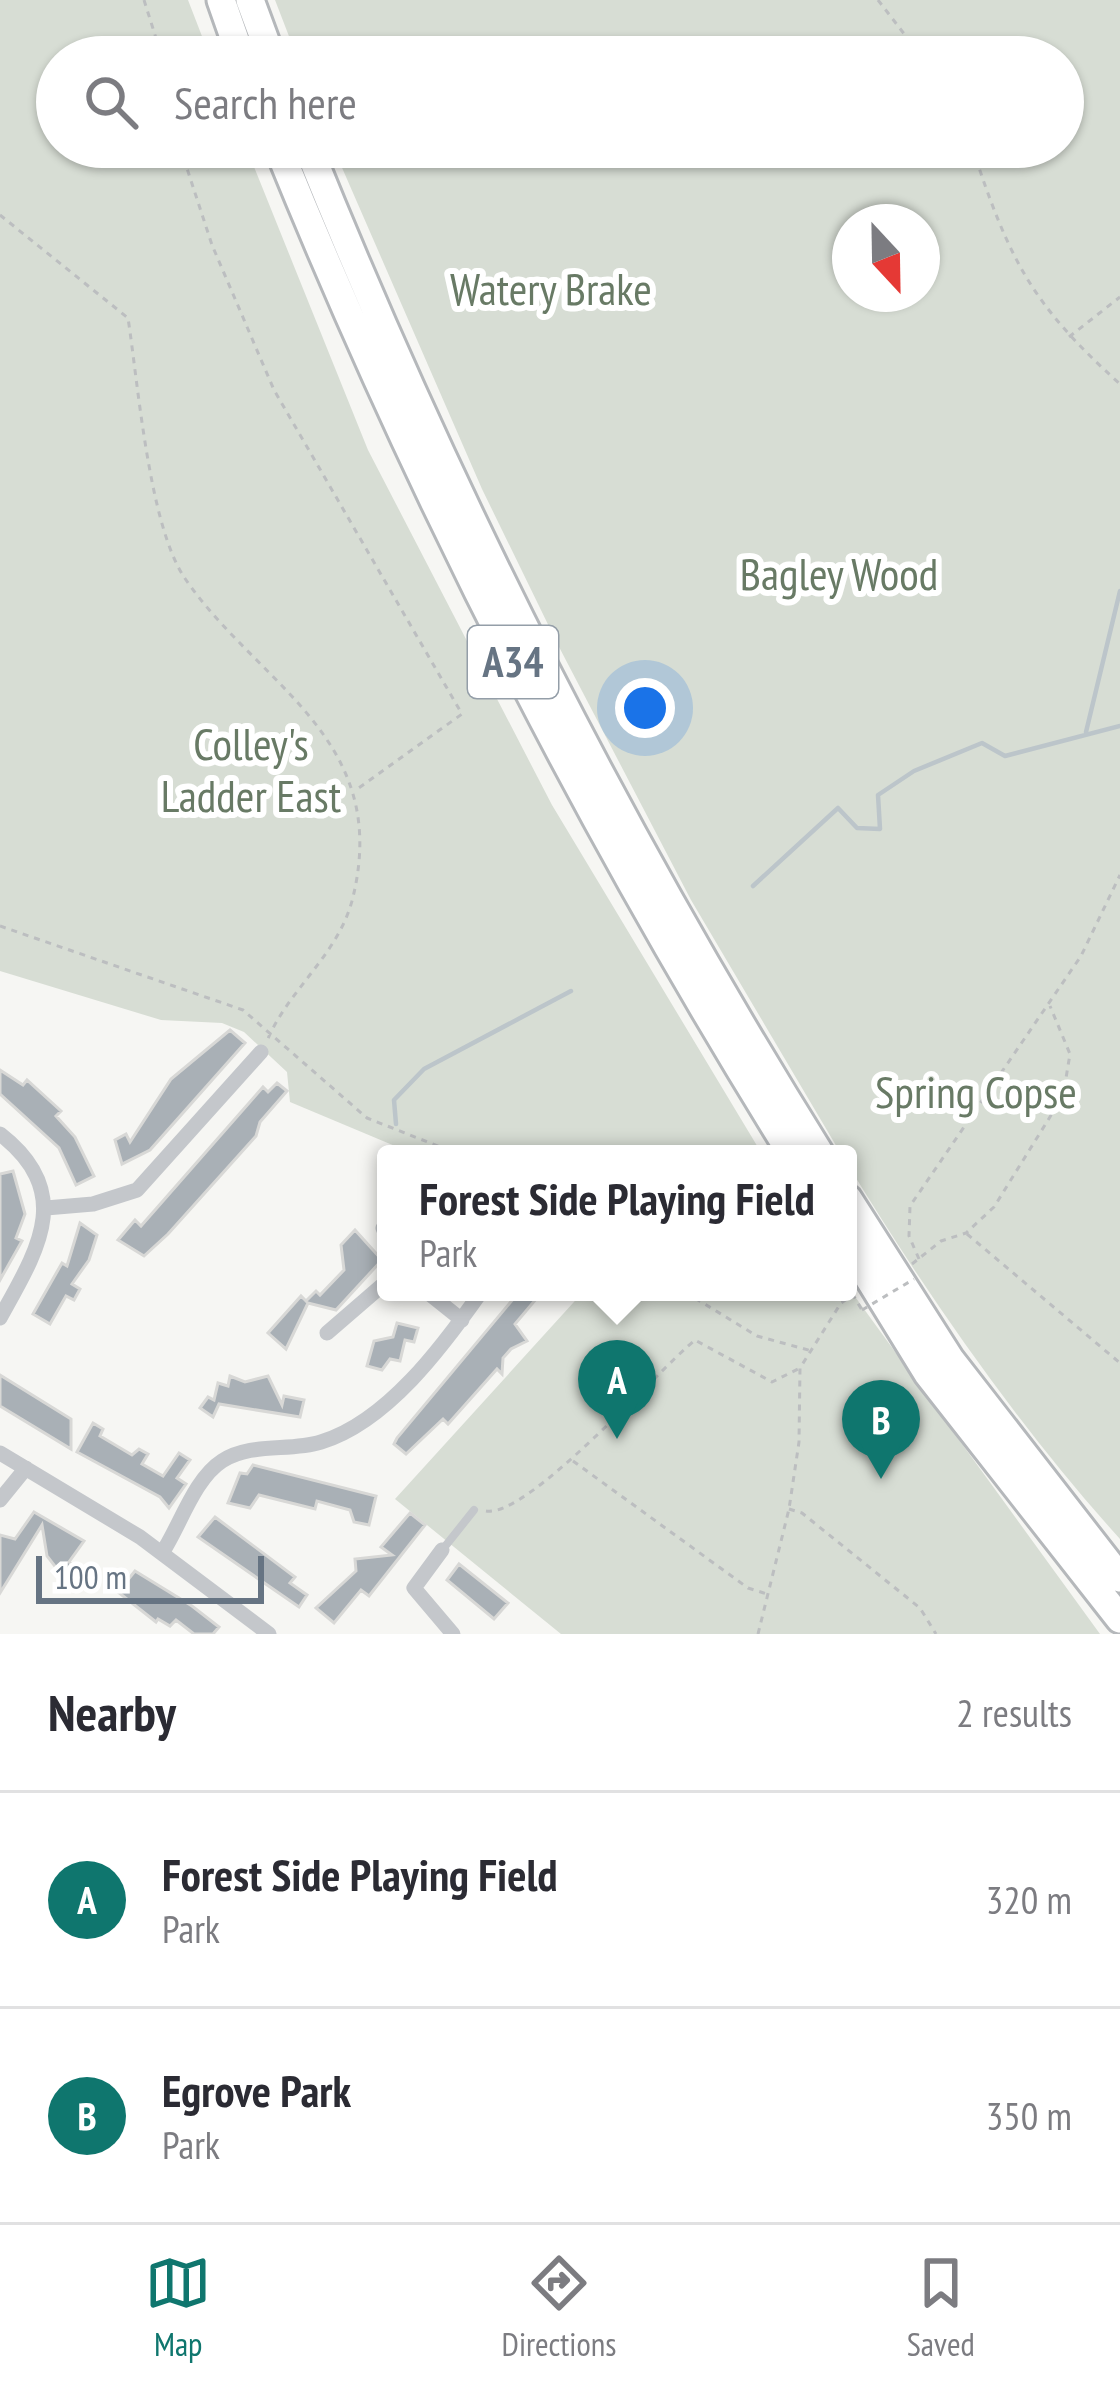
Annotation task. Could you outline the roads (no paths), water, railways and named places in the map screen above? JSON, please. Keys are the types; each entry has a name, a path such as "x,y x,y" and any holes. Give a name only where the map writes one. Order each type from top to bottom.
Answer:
{"highway":[{"path":"221,0 234,36"},
{"path":"250,0 264,36"},
{"name":"A34","path":"287,168 433,500 541,720 621,870 787,1145"},
{"name":"A34","path":"317,168 458,490 564,709 728,1006 814,1145"},
{"path":"857,1213 950,1359 1120,1578"},
{"path":"857,1259 928,1375 1120,1618"}],"street":[{"path":"46,1208 93,1204 136,1190 261,1052"},
{"path":"0,1134 29,1164 46,1208 35,1254 0,1318"},
{"path":"327,1333 377,1290"},
{"path":"438,1301 462,1320"},
{"path":"162,1553 201,1482 221,1462 245,1451 308,1446 368,1417 475,1301"},
{"path":"0,1453 162,1553 247,1628 269,1634"},
{"path":"0,1500 26,1468"},
{"path":"442,1550 414,1588 453,1634"}],"lane":[{"path":"442,1550 474,1510"}],"waterway":[{"path":"1086,732 1120,591"},
{"path":"753,886 838,808 857,828 880,829 878,795 914,771 982,743 1005,756 1120,726"},
{"path":"396,1124 394,1100 424,1069 571,991"}],"place":[{"name":"Forest Side Playing Field","path":"617,1439"},
{"name":"Egrove Park","path":"881,1479"}],"park label":[{"name":"Watery Brake","path":"551,289"},
{"name":"Bagley Wood","path":"839,574"},
{"name":"Colley's Ladder East","path":"251,770"},
{"name":"Spring Copse","path":"976,1092"}]}
